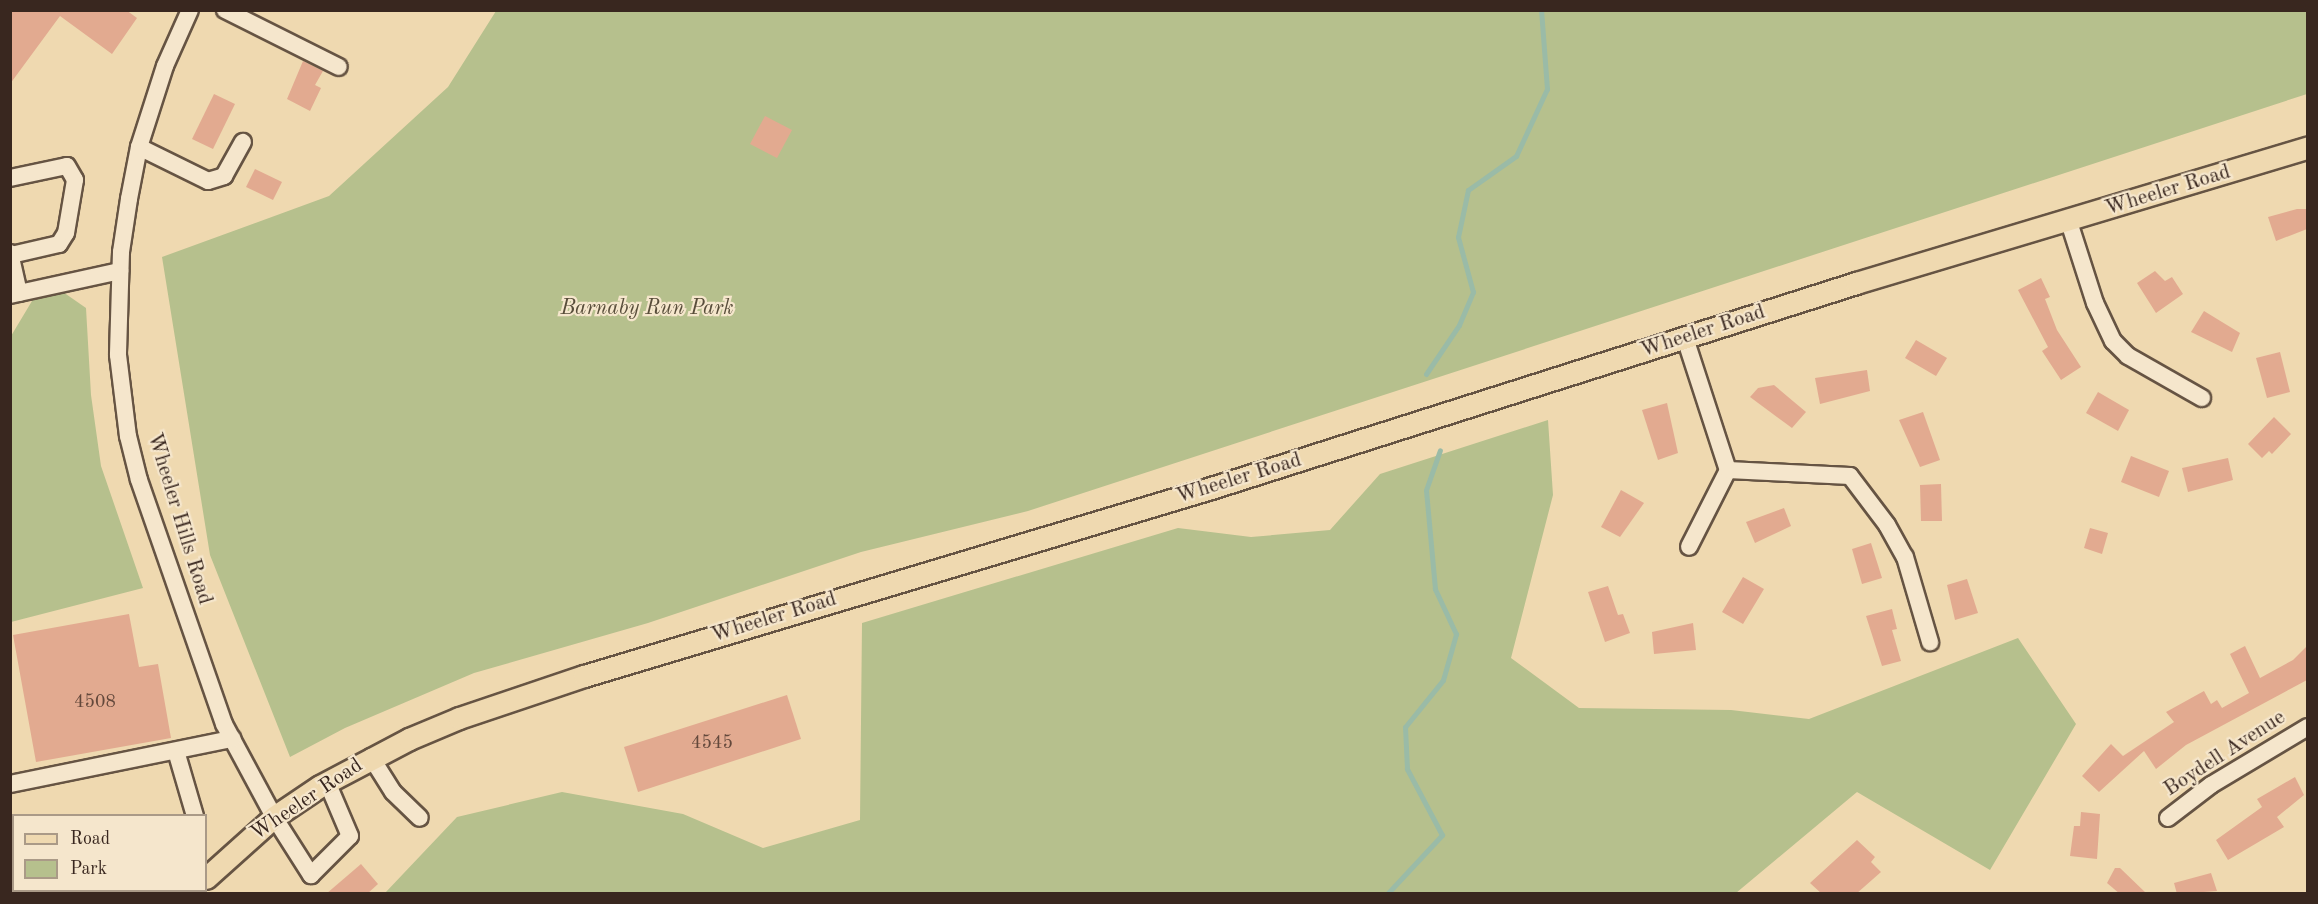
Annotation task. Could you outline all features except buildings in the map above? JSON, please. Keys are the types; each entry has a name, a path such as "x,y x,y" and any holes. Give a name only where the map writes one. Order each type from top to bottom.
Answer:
{"main road":[{"name":"Wheeler Road","path":"207,877 274,817 327,782 371,757 459,718 584,676 1211,488 1856,283 2069,222 2307,147"}],"street":[{"name":"Wheeler Hills Road","path":"190,10 165,66 139,147 120,271 118,355 139,480 232,739 274,817 311,875 350,836 327,782"},
{"path":"225,10 339,67"},
{"path":"139,147 208,181 224,176 243,142"},
{"path":"10,178 67,166 75,180 66,232 59,244 11,254 15,294 120,271"},
{"path":"2069,222 2094,303 2113,341 2128,356 2202,398"},
{"path":"1685,338 1728,470 1689,547"},
{"path":"1728,470 1850,476 1887,525 1905,557 1930,642"},
{"name":"Boydell Avenue","path":"2168,818 2211,785 2307,727"},
{"path":"10,784 232,739"},
{"path":"176,750 194,814"},
{"path":"371,757 393,792 420,818"}],"green space":[{"name":"Barnaby Run Park","path":"496,11 2307,11 2307,94 1028,511 861,552 648,623 474,673 345,728 290,757 210,555 162,257 329,196 448,87"},
{"path":"63,292 86,308 91,395 101,466 143,588 11,622 11,336 35,296"},
{"path":"1548,420 1553,495 1511,658 1579,708 1731,710 1809,719 2018,638 2076,724 1990,870 1857,792 1736,893 385,893 457,817 562,792 683,814 763,848 860,820 862,623 1178,528 1251,537 1330,530 1380,474"}],"waterway":[{"path":"1426,374 1459,325 1473,292 1458,237 1468,190 1516,156 1547,89 1541,10"},
{"path":"1387,894 1442,835 1407,769 1405,727 1443,680 1456,634 1435,589 1426,490 1440,450"}]}
